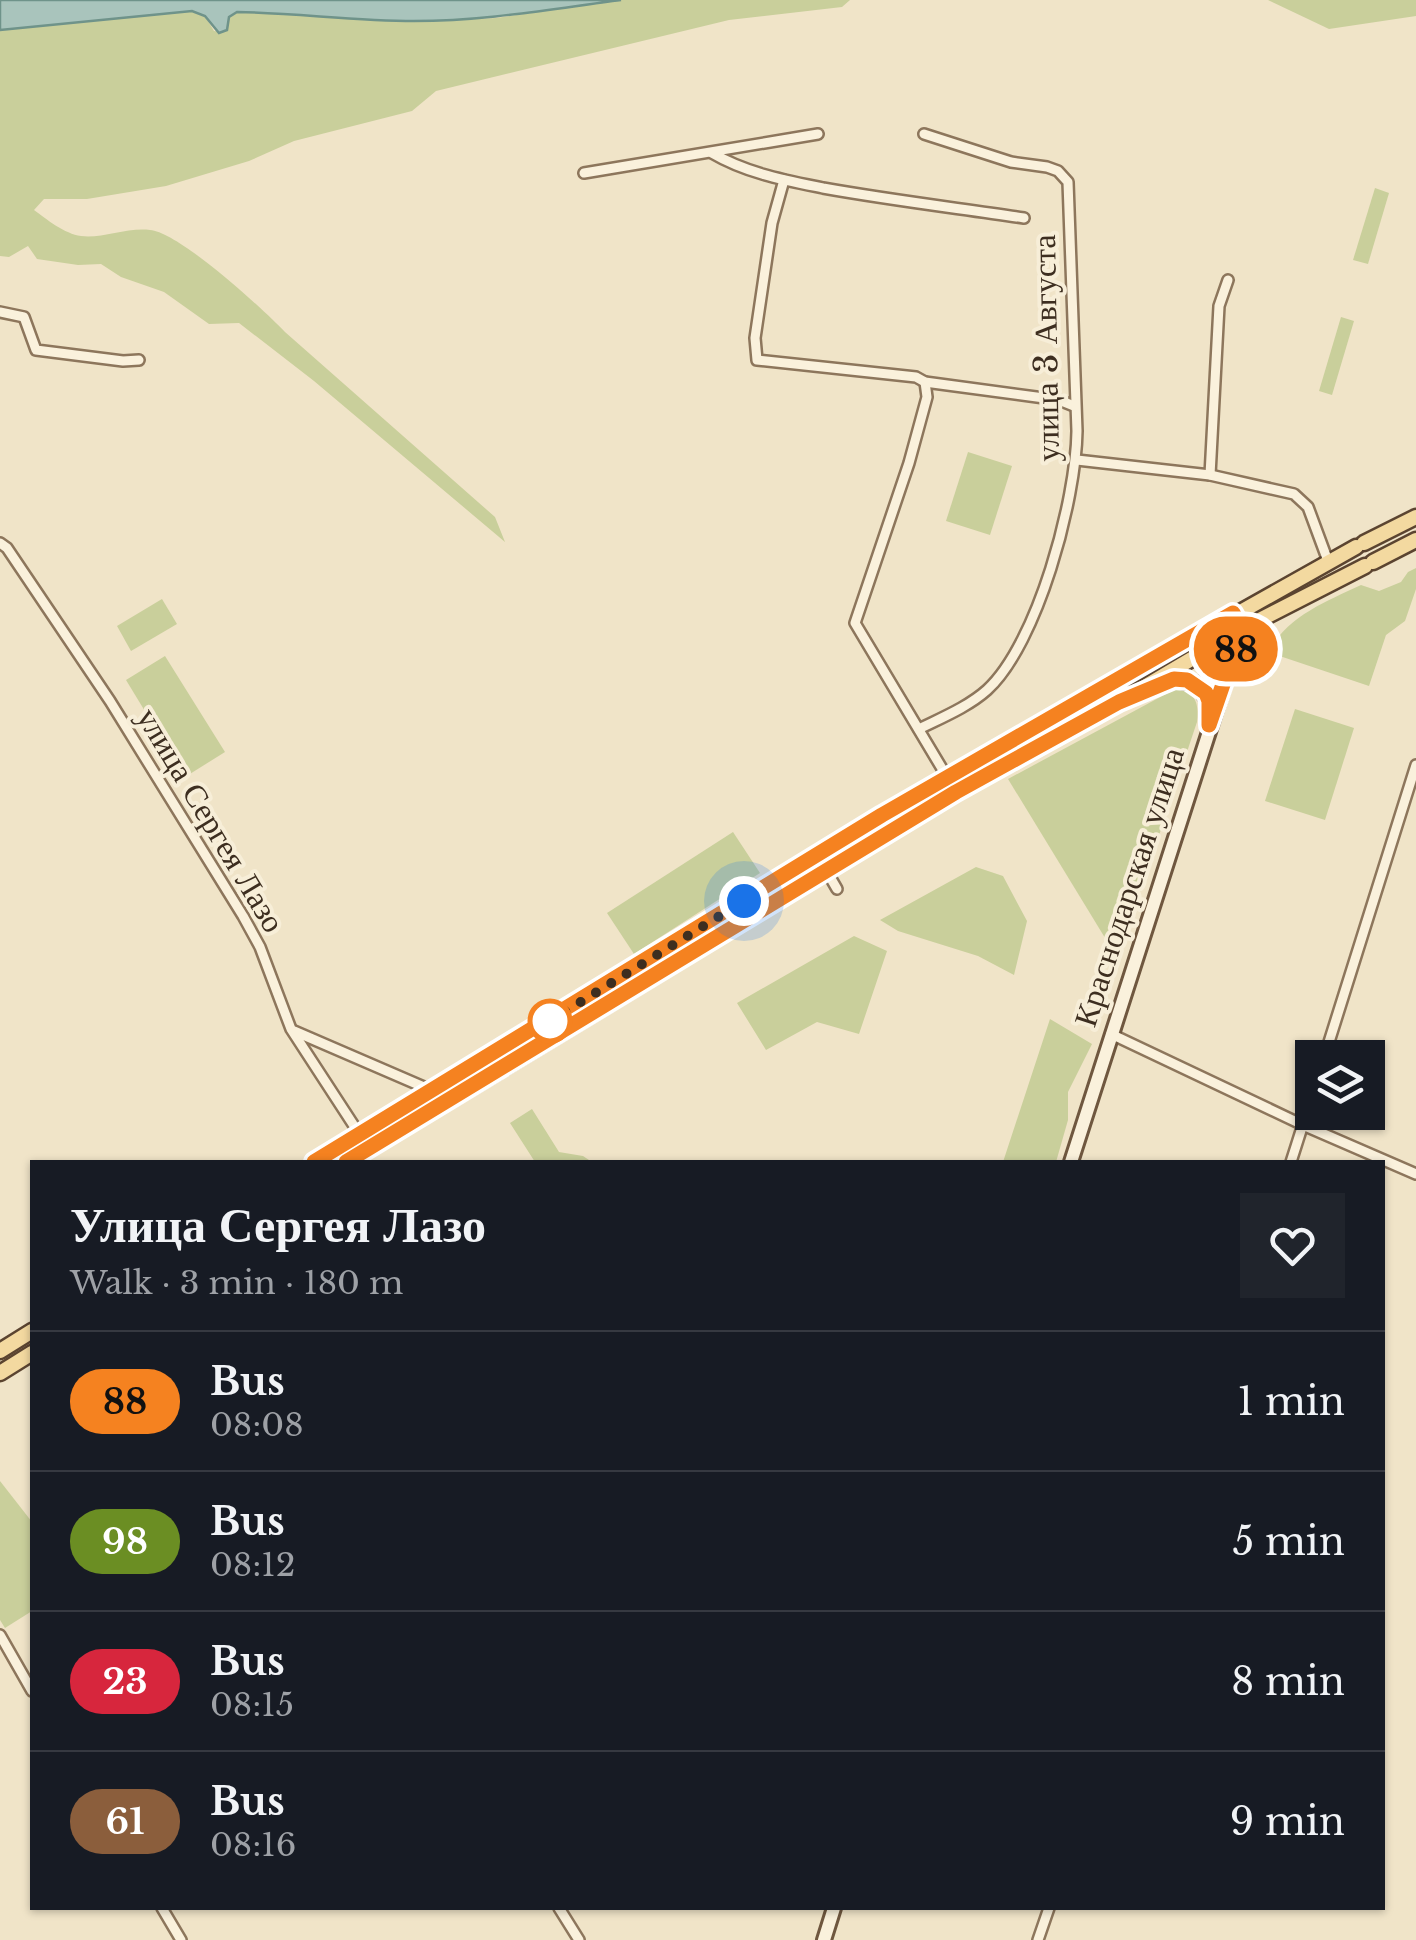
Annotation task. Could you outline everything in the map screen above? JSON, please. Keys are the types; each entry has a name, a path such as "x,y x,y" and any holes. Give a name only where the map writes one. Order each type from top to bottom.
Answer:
{"main road":[{"path":"318,1160 947,777 1233,613 1416,518"},
{"path":"349,1160 956,792 1242,629 1416,540"},
{"path":"1233,613 1242,629"},
{"name":"Краснодарская улица","path":"1073,1160 1242,629"},
{"path":"1119,702 1174,679 1187,680 1206,693 1209,725"},
{"path":"360,1134 371,1147"},
{"path":"0,1351 30,1332"},
{"path":"0,1373 30,1354"},
{"path":"824,1940 833,1910"}],"street":[{"path":"584,173 818,134"},
{"name":"улица 3 Августа","path":"919,729 988,689 1015,651 1037,607 1068,505 1077,460 1068,182 1047,166 1011,162 924,134"},
{"path":"712,153 734,166 784,180 891,201 1024,218"},
{"path":"784,180 772,223 755,338 757,360 916,377 925,382 1060,400 1074,406"},
{"path":"1210,475 1219,306 1228,280"},
{"path":"0,312 24,317 36,350 139,360"},
{"path":"925,382 927,397 909,463 855,623 956,792"},
{"path":"1077,460 1210,475 1294,494 1303,499 1328,561"},
{"name":"улица Сергея Лазо","path":"0,544 8,548 110,700 243,916 260,947 291,1030 360,1134"},
{"path":"1330,1040 1416,765"},
{"path":"826,870 838,889"},
{"path":"291,1030 433,1091"},
{"path":"1111,1034 1295,1121"},
{"path":"1292,1160 1301,1130"},
{"path":"1315,1130 1384,1160"},
{"path":"1385,1161 1416,1174"},
{"path":"0,1635 30,1688"},
{"path":"163,1910 181,1940"},
{"path":"560,1910 580,1940"},
{"path":"1038,1940 1049,1910"}],"green space":[{"path":"621,0 850,0 842,7 729,20 436,91 412,111 294,141 249,161 166,186 87,199 44,199 34,210 75,235 150,230 200,257 495,517 505,542 239,323 209,324 164,292 121,277 101,264 37,259 28,246 9,257 0,256 0,30 192,11 205,16 214,31 223,32 229,17 237,12 435,21 496,18"},
{"path":"1268,0 1416,0 1416,16 1329,29"},
{"path":"1375,188 1389,193 1368,264 1353,260"},
{"path":"1341,317 1354,321 1332,395 1319,391"},
{"path":"968,452 1012,466 990,535 946,521"},
{"path":"1416,568 1416,589 1405,621 1386,635 1369,686 1268,652 1297,619 1321,604 1361,585 1379,591 1401,582"},
{"path":"162,599 177,624 131,651 117,626"},
{"path":"165,656 225,752 185,777 126,680"},
{"path":"1177,688 1195,700 1197,722 1128,928 1113,951 1008,779"},
{"path":"1295,709 1354,728 1325,820 1265,801"},
{"path":"733,832 760,873 634,954 607,913"},
{"path":"976,867 1003,876 1027,921 1014,975 978,956 898,931 880,920"},
{"path":"854,936 887,951 859,1034 817,1022 766,1050 737,1003"},
{"path":"1050,1019 1092,1044 1068,1092 1068,1120 1057,1160 1004,1160"},
{"path":"532,1109 559,1152 589,1160 534,1160 510,1123"},
{"path":"0,1481 30,1519 30,1612 5,1628 0,1620"}],"water":[{"path":"0,0 621,0 518,14 414,21 237,12 229,17 227,30 219,33 205,16 192,11 0,30"}],"bus line":[{"name":"88","path":"317,1160 882,815 1233,613 1242,629 1209,725 1206,693 1187,680 1174,679 1119,702 956,792 349,1160"}],"route":[{"path":"550,1021 744,901"}]}
